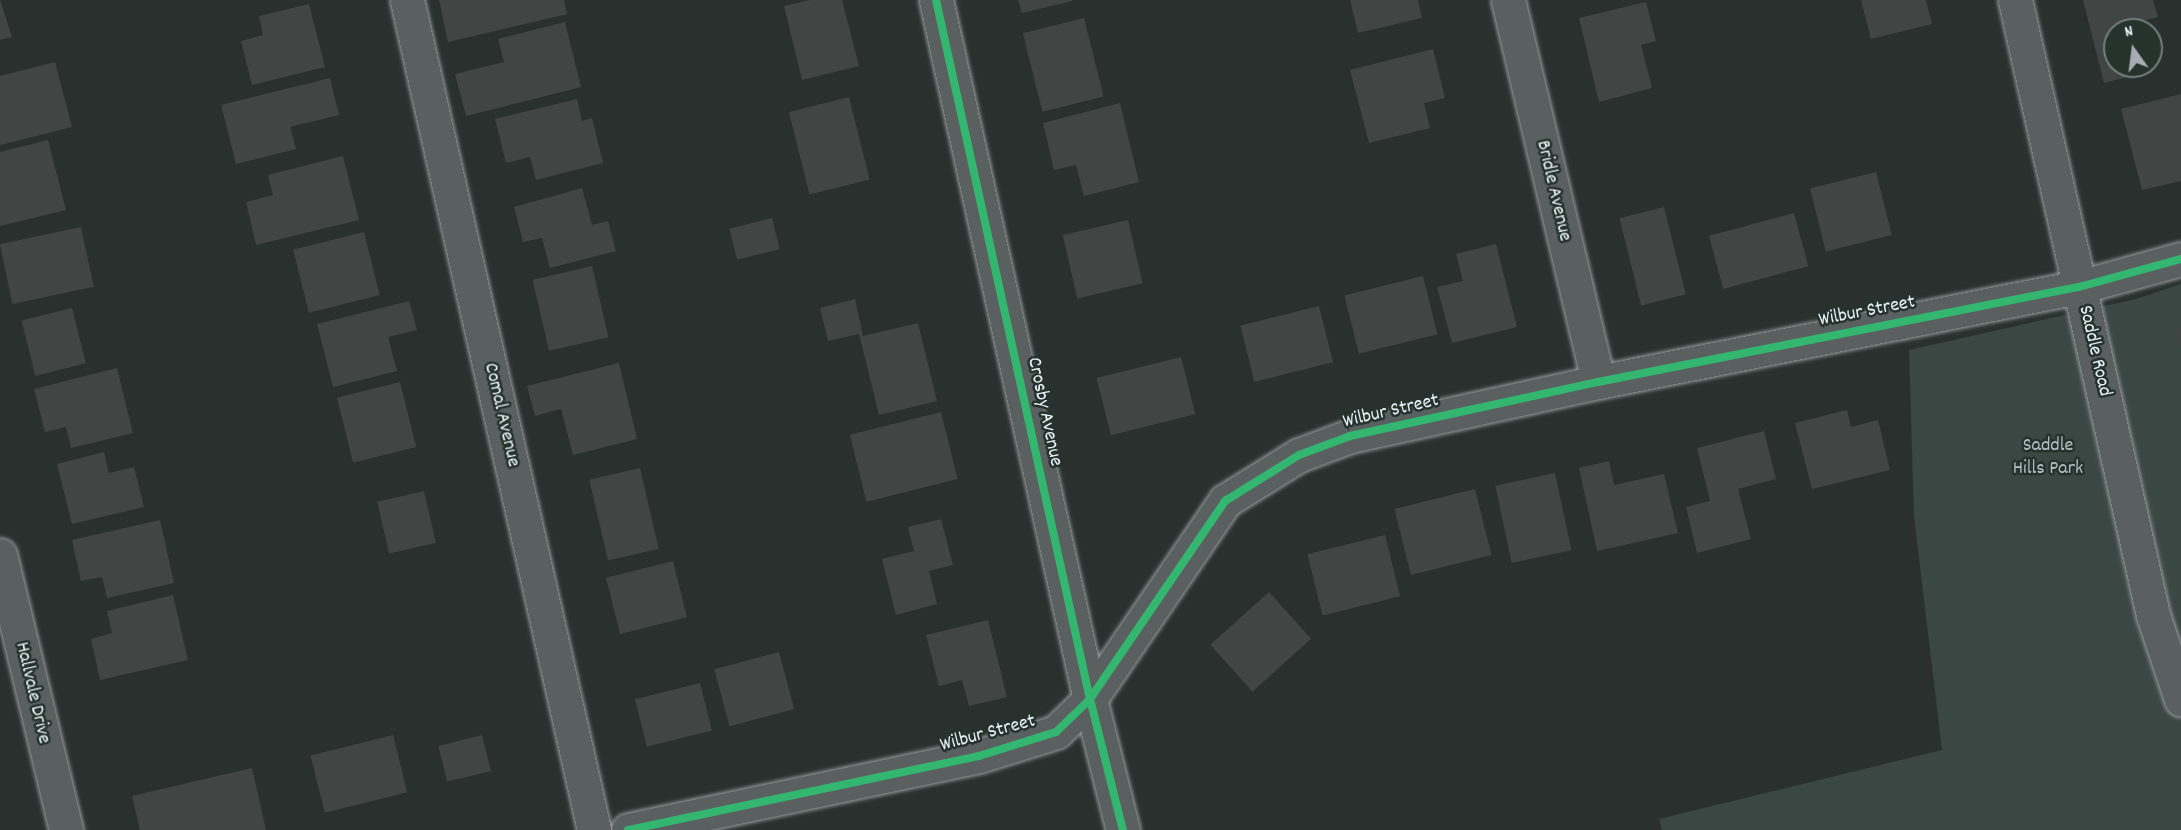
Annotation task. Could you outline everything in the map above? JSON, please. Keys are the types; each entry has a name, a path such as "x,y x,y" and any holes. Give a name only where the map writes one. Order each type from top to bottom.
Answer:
{"street":[{"name":"Comal Avenue","path":"407,0 594,830"},
{"name":"Crosby Avenue","path":"936,0 1090,699 1123,830"},
{"name":"Bridle Avenue","path":"1508,0 1598,382"},
{"name":"Saddle Road","path":"2015,0 2153,615 2181,699"},
{"name":"Wilbur Street","path":"628,830 1016,746 1056,732 1090,699 1225,501 1262,475 1299,455 1350,436 1598,382 2079,287 2181,259"},
{"name":"Hallvale Drive","path":"0,555 66,830"}],"green space":[{"name":"Saddle Hills Park","path":"2181,284 2181,830 1662,830 1659,819 1942,750 1914,516 1909,350 2136,299"}],"building":[{"path":"0,0 12,37 0,40"},
{"path":"439,0 564,0 567,14 448,42"},
{"path":"810,0 842,0 859,66 802,80 784,6"},
{"path":"1018,0 1072,0 1072,1 1022,13"},
{"path":"1350,0 1418,0 1422,18 1358,33"},
{"path":"1861,0 1926,0 1932,24 1871,39"},
{"path":"2083,0 2153,0 2158,17 2103,18 2103,78 2123,78 2104,83"},
{"path":"1646,2 1656,41 1641,45 1652,88 1599,102 1579,18"},
{"path":"309,4 325,67 252,85 241,41 263,35 259,16"},
{"path":"1084,18 1104,97 1042,112 1023,33"},
{"path":"565,22 581,87 466,116 455,74 504,62 498,39"},
{"path":"1433,49 1445,98 1424,103 1430,128 1369,143 1350,70"},
{"path":"55,62 72,127 0,145 0,76"},
{"path":"330,78 339,115 290,127 296,149 236,164 221,105"},
{"path":"2181,94 2181,181 2142,190 2121,109"},
{"path":"849,97 870,179 809,194 789,112"},
{"path":"577,99 582,121 592,118 603,163 536,180 530,157 506,163 495,119"},
{"path":"1120,103 1139,182 1084,196 1076,165 1054,170 1043,123"},
{"path":"48,140 66,210 0,226 0,152"},
{"path":"343,156 359,220 256,245 246,202 273,195 268,175"},
{"path":"1876,172 1892,235 1826,252 1810,188"},
{"path":"582,188 592,225 608,221 616,251 550,268 542,238 523,242 514,207"},
{"path":"1664,207 1686,294 1641,305 1619,218"},
{"path":"1794,213 1808,266 1723,289 1709,236"},
{"path":"772,218 780,249 737,260 729,229"},
{"path":"1128,220 1143,283 1077,298 1063,235"},
{"path":"81,227 94,287 12,304 0,244"},
{"path":"364,232 380,295 309,313 293,250"},
{"path":"1496,244 1517,327 1452,343 1437,287 1463,281 1456,254"},
{"path":"592,266 608,337 549,351 533,280"},
{"path":"1423,276 1438,334 1359,354 1344,296"},
{"path":"855,299 863,336 918,323 937,401 879,415 859,334 828,341 820,308"},
{"path":"409,301 417,330 388,337 397,371 333,387 317,324"},
{"path":"1319,306 1333,362 1254,382 1240,326"},
{"path":"72,308 86,363 35,376 22,321"},
{"path":"2181,328 2181,345 2180,345 2176,329"},
{"path":"1181,357 1195,414 1111,435 1097,378"},
{"path":"619,363 637,439 573,455 561,409 535,416 527,386"},
{"path":"117,368 133,433 71,448 66,427 45,432 34,389"},
{"path":"400,382 416,447 353,463 337,398"},
{"path":"1847,410 1851,427 1878,420 1890,470 1812,489 1795,423"},
{"path":"941,412 958,479 866,502 850,435"},
{"path":"1764,431 1776,479 1738,489 1751,539 1697,553 1686,507 1710,501 1697,448"},
{"path":"104,452 109,473 134,467 144,507 72,524 57,464"},
{"path":"1609,461 1614,485 1664,474 1678,533 1597,551 1579,468"},
{"path":"640,468 659,549 608,561 589,480"},
{"path":"1555,473 1571,550 1512,563 1495,486"},
{"path":"1475,489 1491,555 1411,575 1394,509"},
{"path":"424,491 436,543 389,553 377,502"},
{"path":"941,519 953,565 929,571 937,604 896,615 882,559 914,551 908,527"},
{"path":"160,520 174,583 107,598 102,577 81,581 72,540"},
{"path":"1385,535 1400,596 1323,615 1307,554"},
{"path":"673,561 687,617 620,634 606,578"},
{"path":"1269,592 1311,639 1252,692 1210,645"},
{"path":"173,595 188,660 100,680 91,639 112,633 107,611"},
{"path":"988,620 1007,697 969,706 962,680 939,686 926,635"},
{"path":"779,652 794,709 730,726 714,669"},
{"path":"700,683 712,731 647,747 635,699"},
{"path":"393,735 407,792 325,813 311,756"},
{"path":"482,735 491,771 447,782 438,746"},
{"path":"252,768 266,830 140,830 132,796"}],"cycle path":[{"path":"936,0 1090,699 1123,830"},
{"path":"628,830 979,756 1056,732 1090,699 1225,501 1299,455 1350,436 1598,382 2079,287 2181,259"}]}
